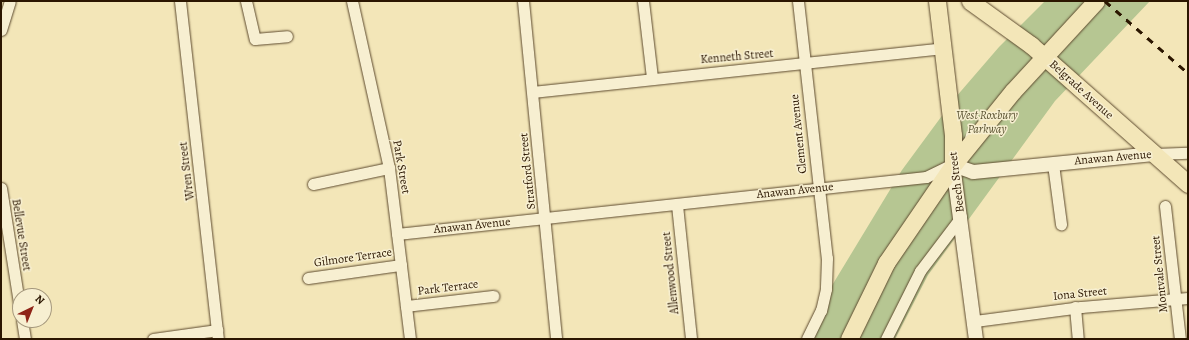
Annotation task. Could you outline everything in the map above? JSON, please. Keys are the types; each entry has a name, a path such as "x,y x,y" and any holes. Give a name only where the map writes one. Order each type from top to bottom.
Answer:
{"main road":[{"name":"Beech Street","path":"937,1 953,165"},
{"name":"Belgrade Avenue","path":"970,1 1007,25 1044,56 1188,184"},
{"path":"849,339 886,263 953,165 1044,56 1096,1"}],"street":[{"path":"1,30 10,1"},
{"name":"Wren Street","path":"180,1 218,335"},
{"path":"246,1 255,39 286,36"},
{"name":"Park Street","path":"352,1 389,168 410,339"},
{"name":"Stratford Street","path":"523,1 547,218 556,339"},
{"path":"643,1 652,78"},
{"name":"Clement Avenue","path":"798,1 818,189 827,258 826,289 821,310 807,339"},
{"name":"Kenneth Street","path":"533,92 942,48"},
{"name":"Anawan Avenue","path":"397,234 926,177 953,165 973,172 1154,154 1188,153"},
{"path":"1053,164 1061,224"},
{"name":"Beech Street","path":"953,165 975,321 976,339"},
{"path":"312,184 389,168"},
{"name":"Bellevue Street","path":"1,188 6,248 15,288"},
{"name":"Allenwood Street","path":"677,205 691,339"},
{"name":"Montvale Street","path":"1165,206 1182,299 1180,339"},
{"path":"886,339 920,271 961,217"},
{"name":"Gilmore Terrace","path":"308,278 401,265"},
{"name":"Park Terrace","path":"406,306 493,296"},
{"name":"Iona Street","path":"975,321 1075,307 1182,299"},
{"path":"1075,307 1078,339"},
{"path":"23,328 24,339"},
{"path":"153,339 218,335"}],"green space":[{"name":"West Roxbury Parkway","path":"1045,1 1150,1 1055,101 928,275 895,339 810,339 825,297 902,170 955,98 999,47"}],"railway":[{"path":"1105,1 1188,73"}]}
